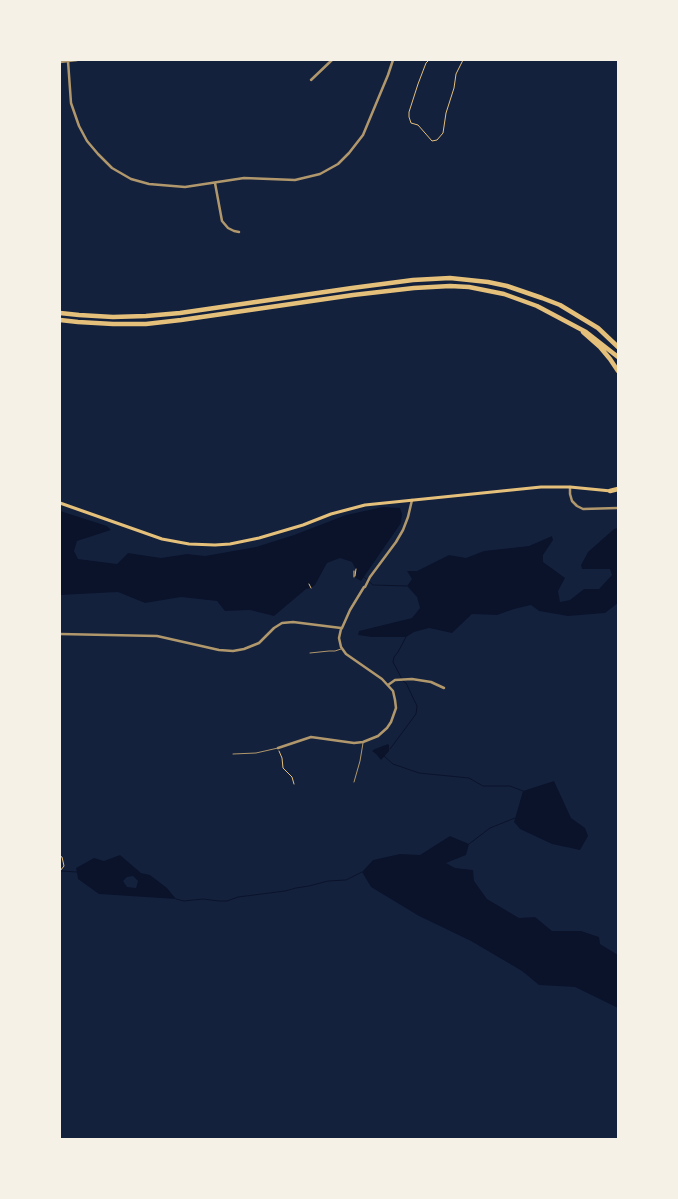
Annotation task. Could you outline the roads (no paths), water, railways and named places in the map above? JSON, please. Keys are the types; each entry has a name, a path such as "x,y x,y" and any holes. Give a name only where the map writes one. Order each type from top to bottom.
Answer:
{"highway":[{"path":"60,312 113,317 146,316 180,313 413,280 450,278 488,282 524,291 560,305 598,328 618,343"},
{"path":"60,320 104,324 146,324 414,288 469,287 504,294 537,306 586,332 618,357"},
{"path":"572,324 600,348 618,371"},
{"path":"598,328 618,347"},
{"path":"610,491 618,489"}],"main road":[{"path":"60,503 162,539 189,544 215,545 260,538 346,509 365,505 541,487 570,487 610,491"}],"street":[{"path":"68,60 71,103 79,126 98,154 112,168 131,179 149,184 185,187 244,178 295,180 320,174 338,164 363,135 393,60"},
{"path":"60,62 77,60"},
{"path":"311,80 332,60"},
{"path":"215,183 222,220 228,228 239,232"},
{"path":"570,487 572,501 583,509 618,508"},
{"path":"278,748 312,737 354,743 363,742 378,736 393,719 396,700 393,691 374,674 347,655 342,648 339,638 341,628 350,610 403,530 412,500"},
{"path":"60,634 157,636 219,650 233,651 259,643 282,623 293,622 342,628"},
{"path":"388,685 395,680 402,679 431,682 444,688"}],"lane":[{"path":"310,653 336,651 342,648"},
{"path":"354,782 363,742"},
{"path":"233,754 256,753 278,748"}],"water":[{"path":"383,507 400,508 402,514 401,523 361,581 354,577 355,568 352,562 340,558 327,563 315,585 306,589 274,616 250,610 225,611 217,601 181,597 145,603 118,592 60,595 60,511 107,526 111,530 77,541 74,551 78,559 117,564 128,553 161,558 187,554 205,556 256,547 346,515"},
{"path":"618,528 618,603 605,613 568,616 539,611 531,605 497,615 472,614 452,633 429,628 414,632 406,637 358,635 359,631 412,618 420,608 417,597 407,586 412,579 407,571 417,571 449,555 466,558 484,551 529,546 552,536 553,540 543,555 543,562 565,578 558,591 560,602 570,600 584,589 599,589 612,575 610,569 582,569 581,565 588,552 614,529"},
{"path":"388,744 389,751 381,760 372,751 375,749"},
{"path":"554,781 571,818 585,828 588,836 580,850 552,844 520,829 514,822 523,791"},
{"path":"450,836 469,844 466,855 446,863 455,868 473,870 474,881 487,899 519,918 535,917 552,931 581,931 599,937 600,944 618,955 618,1008 575,987 539,985 522,971 471,941 419,916 371,887 362,872 373,860 400,854 420,855"},
{"path":"120,855 141,873 150,875 167,888 176,899 99,894 78,879 76,868 94,858 104,861","holes":["133,876 138,881 136,888 127,887 123,881 127,877"]}],"waterway":[{"path":"364,577 373,585 407,586"},
{"path":"390,749 416,714 417,706 393,662 406,637"},
{"path":"384,756 393,764 419,773 469,778 483,786 510,786 523,791"},
{"path":"469,844 490,828 515,818"},
{"path":"61,871 77,872"},
{"path":"176,899 184,901 203,899 227,901 238,897 285,891 328,881 346,880 362,872"}]}
